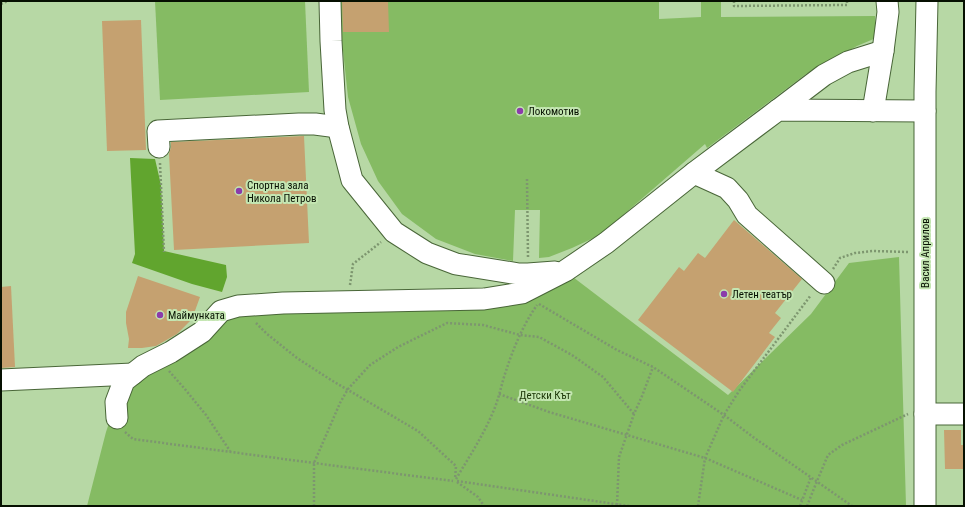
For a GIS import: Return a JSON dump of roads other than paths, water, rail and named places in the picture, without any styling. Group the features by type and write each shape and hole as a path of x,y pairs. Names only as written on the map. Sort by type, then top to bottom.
{"street":[{"path":"330,1 335,110 352,180 394,232 427,253 456,264 519,274 530,290"},
{"path":"873,111 888,12 887,1"},
{"name":"Васил Априлов","path":"926,506 924,252 927,1"},
{"path":"117,418 116,402 124,381 143,366 171,352 202,332 221,311 238,306 283,303 484,299 530,290 565,271 606,243 694,173 824,75 848,62 883,51"},
{"path":"778,110 925,111"},
{"path":"159,147 158,131 298,124 338,127"},
{"path":"694,173 727,188 738,200 747,215 824,283"},
{"path":"1,380 133,374"},
{"path":"925,410 964,414"}],"place":[{"name":"Локомотив","path":"520,111"},
{"name":"Спортна зала Никола Петров","path":"239,191"},
{"name":"Летен театър","path":"724,294"},
{"name":"Маймунката","path":"160,315"}],"park label":[{"name":"Детски Кът","path":"545,395"}]}
